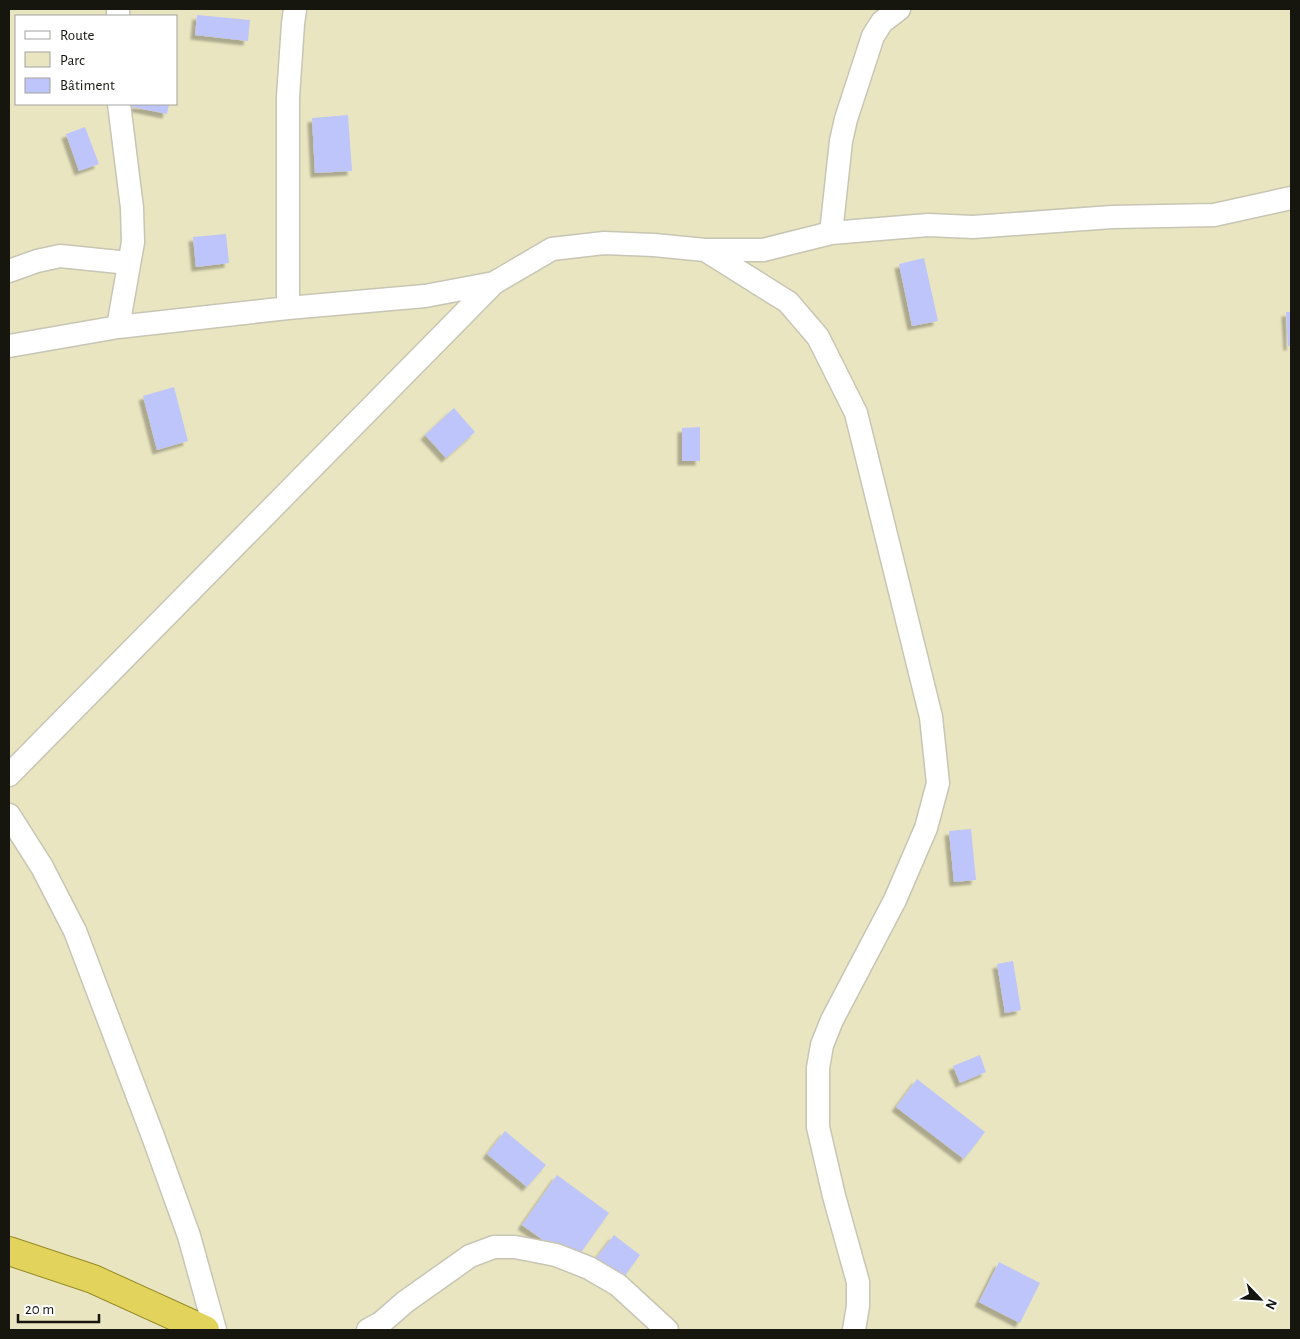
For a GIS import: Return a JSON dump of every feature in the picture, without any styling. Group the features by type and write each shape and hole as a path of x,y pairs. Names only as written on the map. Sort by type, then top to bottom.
{"highway":[{"path":"9,1250 93,1279 205,1330"}],"street":[{"path":"288,308 288,97 292,24 295,9"},
{"path":"831,233 846,119 873,36 882,22 899,9"},
{"path":"118,105 132,208 133,242 118,327"},
{"path":"9,775 494,283 552,249 604,243 705,250 763,250 831,233 928,225 973,227 1112,217 1214,215 1291,198"},
{"path":"705,250 788,302 818,337 856,413 931,717 938,783 926,828 895,900 832,1020 822,1045 818,1068 818,1127 834,1196 858,1282 858,1306 854,1330"},
{"path":"9,271 36,260 60,256 129,263"},
{"path":"9,346 118,327 288,308 425,296 494,283"},
{"path":"9,816 42,867 74,931 189,1236 215,1330"},
{"path":"368,1330 381,1323 405,1302 470,1256 494,1247 515,1247 556,1254 589,1268 618,1285 667,1330"}],"green space":[{"path":"9,9 1291,9 1291,1330 9,1330"}],"building":[{"path":"197,15 250,20 248,41 195,35"},
{"path":"128,105 169,105 167,114"},
{"path":"348,115 352,171 315,173 312,118"},
{"path":"85,127 99,164 79,171 66,134"},
{"path":"226,234 229,263 196,267 193,237"},
{"path":"924,258 938,321 912,326 899,264"},
{"path":"1286,312 1291,312 1291,346 1288,346"},
{"path":"174,387 188,441 157,450 143,396"},
{"path":"454,408 475,432 446,458 425,435"},
{"path":"700,427 700,461 682,461 682,428"},
{"path":"971,829 976,880 954,882 949,831"},
{"path":"1013,961 1021,1010 1005,1013 997,964"},
{"path":"980,1055 986,1072 960,1083 953,1066"},
{"path":"917,1079 985,1132 964,1159 896,1107"},
{"path":"505,1131 546,1165 527,1187 487,1154"},
{"path":"557,1175 609,1213 574,1262 522,1225"},
{"path":"614,1235 640,1255 618,1285 591,1265"},
{"path":"999,1262 1040,1283 1020,1323 979,1302"}]}
